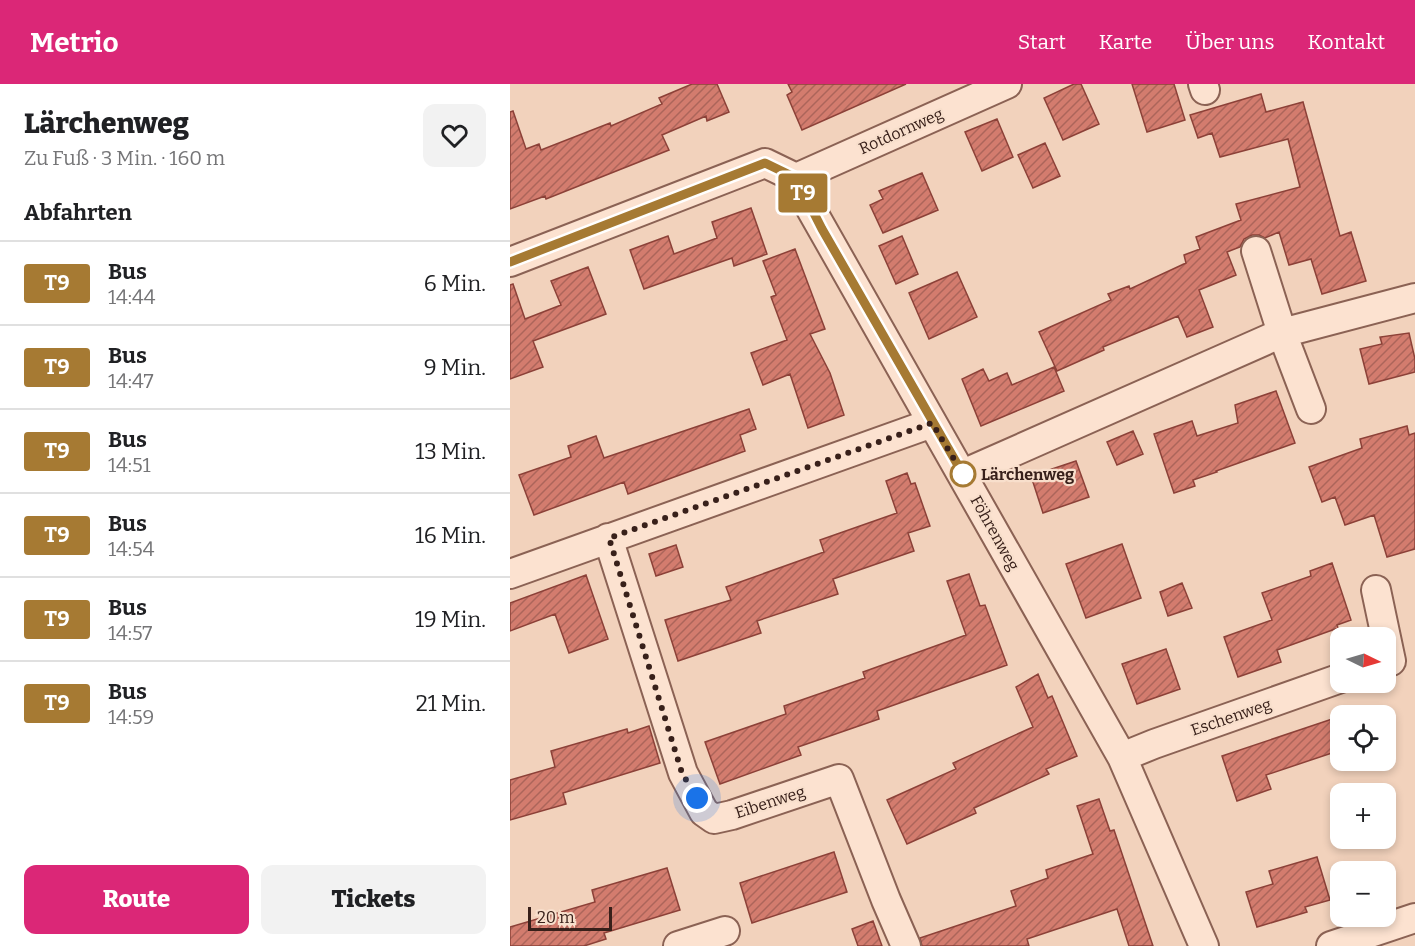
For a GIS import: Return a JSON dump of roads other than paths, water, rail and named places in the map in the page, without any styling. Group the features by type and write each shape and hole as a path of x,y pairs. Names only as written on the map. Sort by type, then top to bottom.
{"street":[{"name":"Rotdornweg","path":"796,178 1007,84"},
{"path":"510,261 765,163 796,178"},
{"name":"Föhrenweg","path":"796,178 811,209 1122,757 1204,946"},
{"path":"1257,251 1282,333 1311,409"},
{"path":"963,474 1282,333 1415,298"},
{"path":"510,574 932,423"},
{"name":"Eibenweg","path":"609,538 682,773 704,812 714,819 732,815 839,779 906,946"},
{"path":"1376,590 1384,627"},
{"name":"Eschenweg","path":"1122,757 1330,682"},
{"path":"1331,946 1415,918"},
{"path":"678,946 725,931"}],"place":[{"name":"Lärchenweg","path":"963,474"}]}
